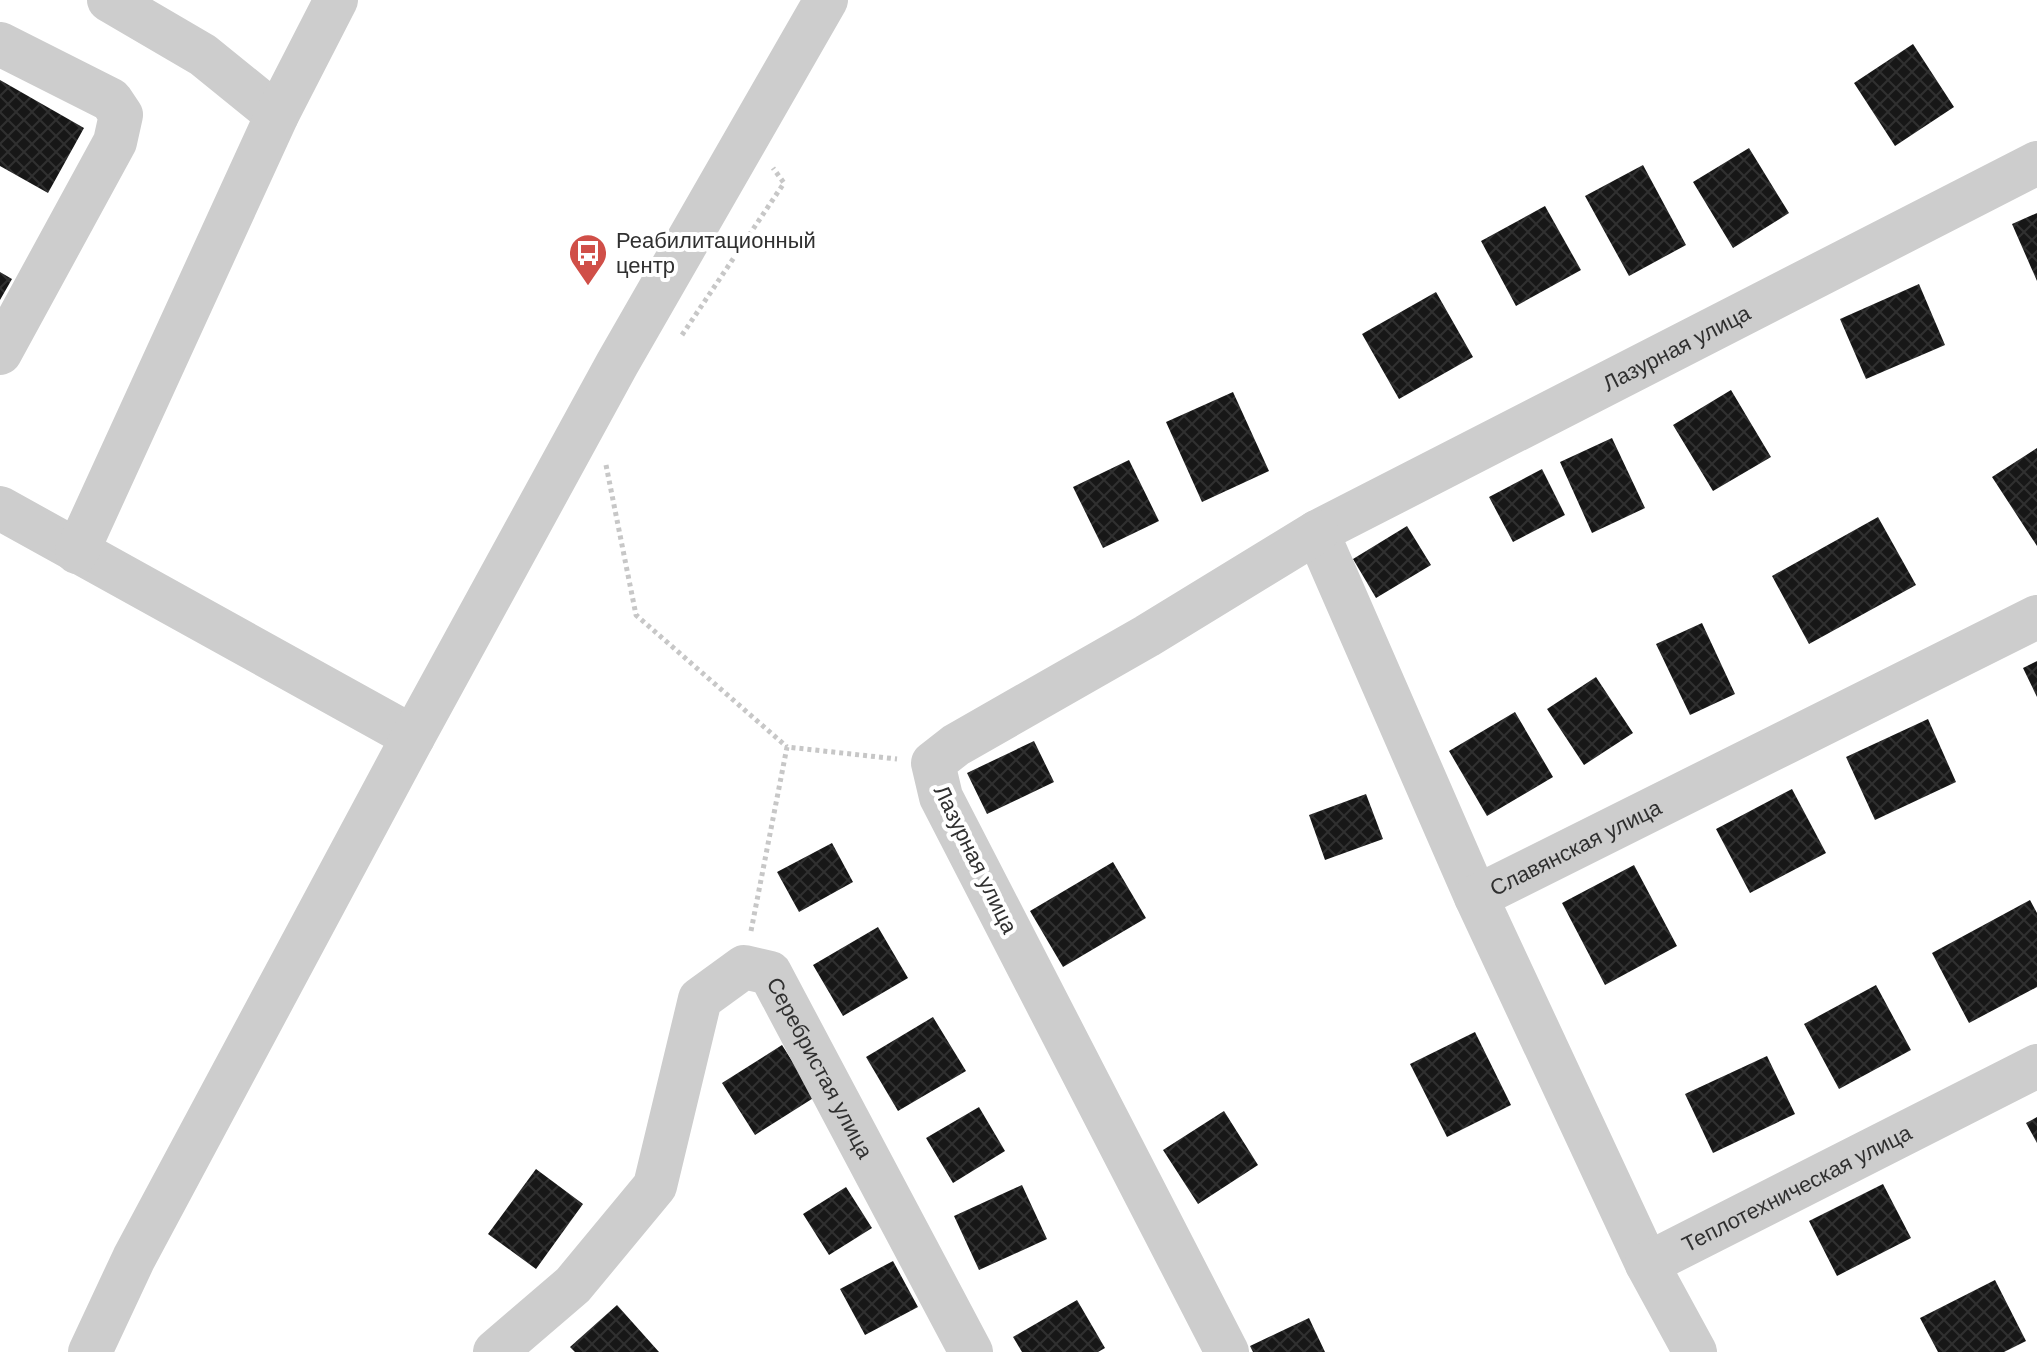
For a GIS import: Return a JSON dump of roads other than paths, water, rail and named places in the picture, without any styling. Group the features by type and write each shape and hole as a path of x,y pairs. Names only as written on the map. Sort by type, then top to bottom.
{"street":[{"path":"109,0 203,55 277,115"},
{"path":"77,552 277,115 336,0"},
{"path":"90,1352 134,1258 413,737 617,364 826,0"},
{"path":"0,44 111,100 121,115 115,142 0,353"},
{"name":"Лазурная улица","path":"1227,1352 941,797 933,763 956,745 1147,636 1317,532 2037,163"},
{"path":"0,508 413,737"},
{"path":"1317,532 1476,897"},
{"name":"Славянская улица","path":"1647,1264 1476,897 2037,617"},
{"name":"Серебристая улица","path":"495,1352 573,1285 655,1186 700,999 744,967 770,973 971,1352"},
{"name":"Теплотехническая улица","path":"1647,1264 2037,1066"},
{"path":"1647,1264 1695,1352"}],"place":[{"name":"Реабилитационный центр","path":"588,287"}]}
